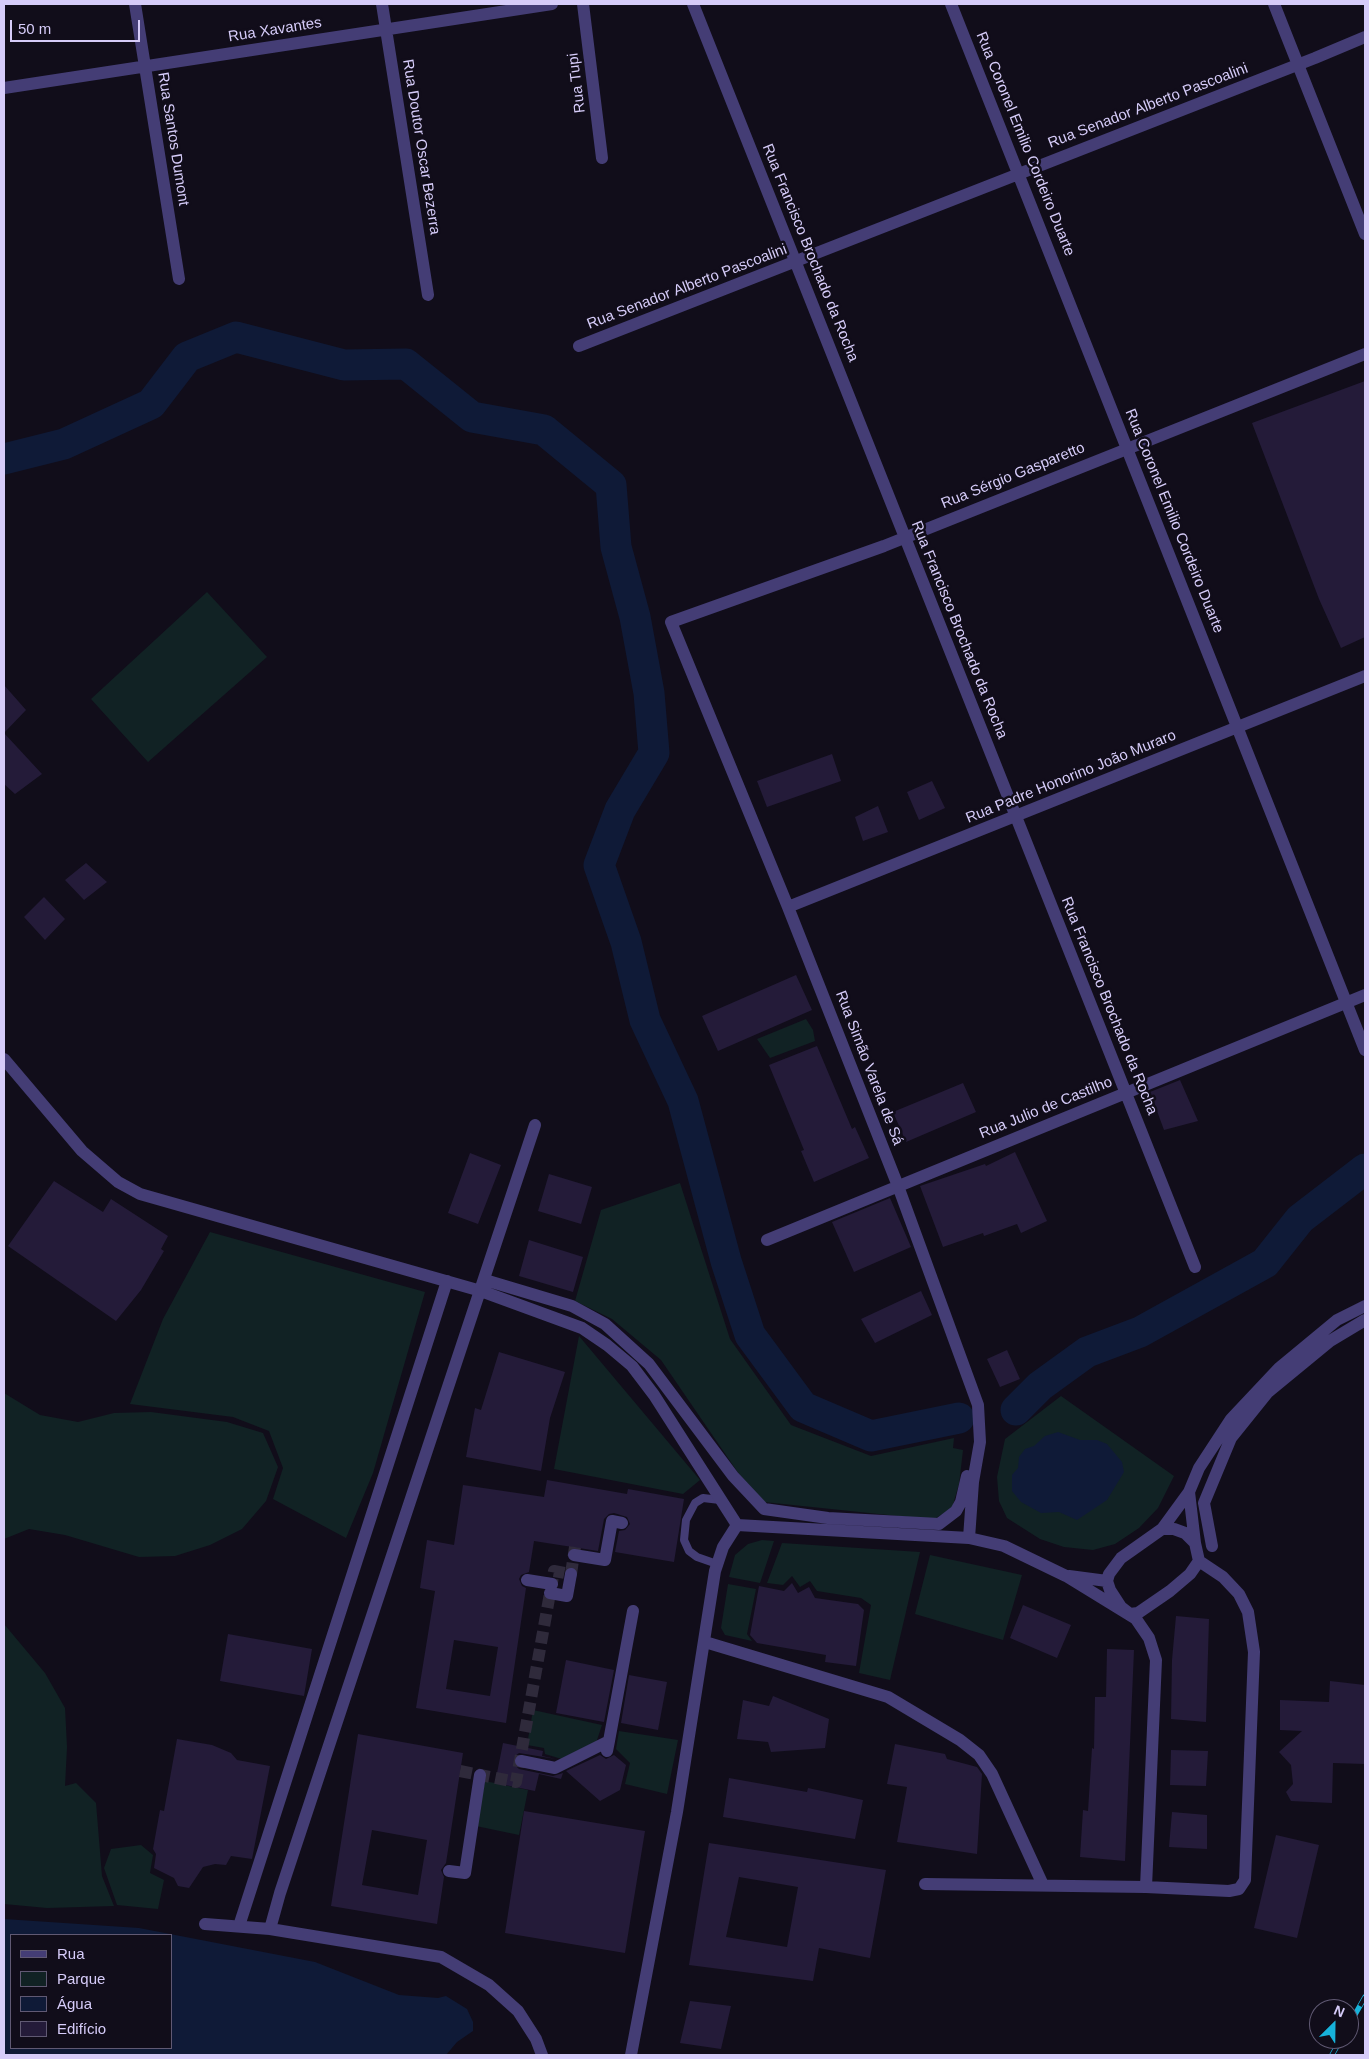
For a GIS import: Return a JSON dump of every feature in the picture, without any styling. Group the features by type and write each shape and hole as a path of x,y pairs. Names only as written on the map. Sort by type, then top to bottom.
{"street":[{"name":"Rua Santos Dumont","path":"135,4 179,279"},
{"name":"Rua Doutor Oscar Bezerra","path":"382,4 428,295"},
{"name":"Rua Xavantes","path":"4,88 552,4"},
{"name":"Rua Tupi","path":"583,4 602,158"},
{"name":"Rua Francisco Brochado da Rocha","path":"693,4 1195,1267"},
{"name":"Rua Coronel Emilio Cordeiro Duarte","path":"952,4 1365,1050"},
{"path":"1274,4 1365,234"},
{"name":"Rua Senador Alberto Pascoalini","path":"579,346 1298,65 1365,36"},
{"name":"Rua Sérgio Gasparetto","path":"671,622 905,537 1365,354"},
{"name":"Rua Simão Varela de Sá","path":"671,622 788,907 898,1186 978,1405 980,1442 973,1482 969,1538"},
{"name":"Rua Padre Honorino João Muraro","path":"788,907 1365,676"},
{"name":"Rua Julio de Castilho","path":"767,1240 1365,995"},
{"path":"4,1059 82,1150 118,1182 140,1194 447,1281 483,1285 572,1306 604,1324 649,1364 733,1476 764,1509 828,1518 939,1524 956,1511 961,1502 972,1448 972,1429"},
{"path":"270,1929 286,1874 535,1125"},
{"path":"239,1926 447,1281"},
{"path":"483,1285 582,1328 607,1344 632,1366 654,1394 737,1525"},
{"path":"1146,1887 1156,1660 1144,1629 1116,1600 1107,1581 1112,1569 1121,1558 1162,1529 1189,1492 1199,1468 1230,1419 1279,1368 1337,1320 1365,1306"},
{"path":"1212,1546 1204,1503 1231,1438 1268,1392 1330,1341 1365,1320"},
{"path":"925,1884 1146,1887 1229,1891 1239,1889 1244,1880 1254,1652 1248,1612 1239,1594 1223,1577 1199,1561 1189,1492"},
{"path":"574,1554 605,1560 612,1521 622,1523"},
{"path":"737,1525 969,1538 1004,1546 1066,1576 1118,1609 1130,1614 1138,1612 1170,1591 1190,1574 1199,1561"},
{"path":"631,2055 676,1822 717,1564 723,1547 737,1525"},
{"path":"1162,1529 1174,1529 1185,1533 1195,1543"},
{"path":"527,1580 567,1596 570,1574"},
{"path":"1066,1576 1107,1581"},
{"path":"522,1761 556,1768 608,1746 633,1611"},
{"path":"705,1642 888,1697 960,1740 979,1755 992,1774 1043,1886"},
{"path":"449,1870 464,1873 480,1775"},
{"path":"205,1924 270,1929 442,1957 489,1985 518,2012 536,2039 542,2055"}],"lane":[{"path":"717,1564 697,1557 689,1551 684,1540 686,1520 695,1503 703,1498 720,1500"}],"green space":[{"path":"207,592 267,657 148,762 91,699"},
{"path":"806,1019 813,1030 815,1041 770,1058 757,1039"},
{"path":"680,1183 730,1339 791,1425 871,1456 954,1438 953,1448 963,1450 959,1484 952,1508 936,1518 917,1518 764,1502 739,1474 661,1360 612,1319 575,1301 601,1210"},
{"path":"210,1232 425,1292 373,1473 346,1538 273,1499 283,1468 269,1431 233,1417 130,1404 163,1319"},
{"path":"579,1336 700,1480 683,1494 554,1469"},
{"path":"4,1393 40,1415 78,1422 114,1413 151,1412 227,1422 263,1433 278,1467 266,1501 242,1529 210,1545 175,1556 139,1557 65,1535 29,1529 4,1539"},
{"path":"1061,1396 1174,1476 1158,1508 1139,1528 1115,1544 1093,1550 1064,1547 1040,1539 1007,1518 999,1501 997,1477 1005,1439"},
{"path":"762,1540 774,1541 760,1583 729,1577 735,1555 748,1544"},
{"path":"782,1543 920,1552 890,1680 859,1673 871,1605 861,1598 817,1591 810,1581 800,1587 792,1576 783,1585 767,1583"},
{"path":"930,1555 1022,1575 1003,1640 915,1614"},
{"path":"728,1584 756,1589 747,1634 752,1641 725,1635 721,1628"},
{"path":"4,1624 45,1673 65,1708 67,1747 65,1786 76,1783 96,1803 102,1876 114,1906 47,1908 4,1904"},
{"path":"533,1710 602,1725 596,1743 565,1760 545,1754 544,1748 527,1745"},
{"path":"619,1731 678,1740 667,1794 625,1784 630,1763 616,1749"},
{"path":"485,1781 528,1790 519,1835 476,1826"},
{"path":"141,1845 153,1855 150,1873 164,1880 158,1909 117,1905 104,1868 111,1849"}],"water":[{"path":"1058,1432 1080,1440 1097,1440 1107,1444 1122,1462 1124,1472 1107,1500 1077,1520 1059,1512 1041,1513 1021,1502 1012,1491 1012,1475 1018,1468 1019,1457 1025,1449 1034,1446 1045,1436"},
{"path":"4,1919 139,1928 170,1934 10,1934 10,2049 172,2049 172,1934 315,1962 399,1995 438,1998 446,1996 467,2009 473,2022 473,2031 457,2042 446,2055 4,2055"}],"building":[{"path":"1365,381 1365,637 1341,648 1319,599 1252,423"},
{"path":"4,685 26,710 4,733"},
{"path":"4,733 42,774 15,794 4,784"},
{"path":"832,754 841,781 767,807 757,781"},
{"path":"932,781 945,808 919,820 907,792"},
{"path":"878,806 888,832 863,841 855,817"},
{"path":"86,863 107,882 84,900 65,880"},
{"path":"44,897 65,919 45,940 24,917"},
{"path":"796,975 812,1010 718,1051 702,1016"},
{"path":"817,1046 852,1129 855,1127 869,1158 814,1182 801,1151 804,1150 769,1065"},
{"path":"1180,1080 1198,1121 1164,1130 1150,1092"},
{"path":"963,1083 976,1112 906,1142 893,1112"},
{"path":"1015,1152 1047,1221 1021,1233 1017,1224 984,1236 983,1233 943,1247 920,1186 985,1164 986,1166"},
{"path":"470,1153 501,1165 478,1224 448,1213"},
{"path":"549,1174 592,1187 581,1224 538,1211"},
{"path":"54,1181 103,1212 111,1199 168,1236 161,1249 164,1251 141,1290 116,1321 8,1246"},
{"path":"890,1198 911,1247 854,1272 832,1222"},
{"path":"529,1240 583,1257 573,1292 519,1276"},
{"path":"921,1291 932,1315 875,1343 861,1319"},
{"path":"1007,1350 1020,1379 1000,1387 987,1359"},
{"path":"499,1352 565,1372 550,1418 541,1471 466,1457 475,1408 481,1410"},
{"path":"547,1480 627,1494 628,1489 684,1499 674,1562 615,1552 619,1531 625,1530 630,1524 627,1517 614,1513 609,1514 604,1519 598,1551 534,1541 529,1572 521,1575 519,1579 522,1586 526,1588 506,1723 416,1708 435,1591 420,1588 427,1540 454,1545 463,1485 544,1497","holes":["454,1640 498,1647 490,1696 446,1689"]},
{"path":"792,1583 798,1593 809,1587 815,1598 858,1604 864,1610 856,1666 825,1662 826,1655 757,1643 750,1635 759,1586 784,1591"},
{"path":"1023,1605 1071,1625 1057,1658 1010,1638"},
{"path":"1176,1616 1209,1619 1206,1722 1171,1719 1172,1660"},
{"path":"228,1634 312,1649 304,1696 220,1681"},
{"path":"1107,1649 1134,1650 1125,1861 1080,1857 1083,1810 1088,1811 1092,1748 1094,1749 1095,1697 1106,1697"},
{"path":"566,1660 614,1670 604,1722 556,1713"},
{"path":"629,1675 667,1682 658,1730 621,1723"},
{"path":"1330,1681 1365,1685 1365,1764 1333,1763 1332,1803 1291,1801 1286,1792 1293,1784 1291,1765 1279,1752 1302,1731 1280,1730 1280,1700 1329,1702"},
{"path":"773,1696 829,1719 825,1748 771,1752 768,1742 737,1739 743,1700 769,1706"},
{"path":"358,1734 463,1753 446,1863 441,1870 444,1877 437,1924 331,1906","holes":["372,1830 427,1840 418,1895 362,1885"]},
{"path":"177,1739 212,1745 231,1753 237,1760 270,1766 252,1859 231,1856 226,1865 215,1864 203,1867 189,1888 178,1886 174,1878 154,1868 156,1854 153,1849 160,1810 164,1811"},
{"path":"503,1743 543,1751 542,1756 556,1759 519,1753 515,1756 514,1764 519,1769 553,1776 563,1773 561,1779 539,1774 535,1791 495,1783"},
{"path":"895,1744 945,1754 947,1759 977,1767 982,1774 977,1854 897,1842 907,1787 887,1784"},
{"path":"1171,1750 1208,1751 1206,1786 1170,1785"},
{"path":"600,1755 606,1759 614,1755 626,1765 620,1790 600,1801 566,1771"},
{"path":"729,1778 807,1792 808,1788 863,1800 855,1839 723,1817"},
{"path":"524,1811 645,1831 625,1953 505,1933"},
{"path":"1172,1812 1207,1815 1207,1849 1169,1847"},
{"path":"1276,1835 1319,1845 1297,1938 1254,1928"},
{"path":"709,1843 886,1870 870,1958 819,1948 813,1981 689,1965","holes":["739,1877 798,1887 787,1947 726,1937"]},
{"path":"690,2001 731,2006 721,2049 680,2043"}],"waterway":[{"path":"4,459 64,444 151,404 187,357 236,337 344,365 406,364 472,417 544,430 611,485 616,547 635,617 649,693 654,753 620,810 599,865 626,942 645,1020 683,1101 726,1261 750,1335 803,1407 871,1436 959,1418"},
{"path":"1016,1410 1040,1386 1087,1352 1140,1332 1265,1263 1300,1219 1365,1169"}],"tunnel":[{"path":"460,1771 516,1782 554,1571 571,1574 575,1547"}],"railway":[{"path":"1359,2008 1365,1997"},
{"path":"1332,2055 1335,2049"}]}
